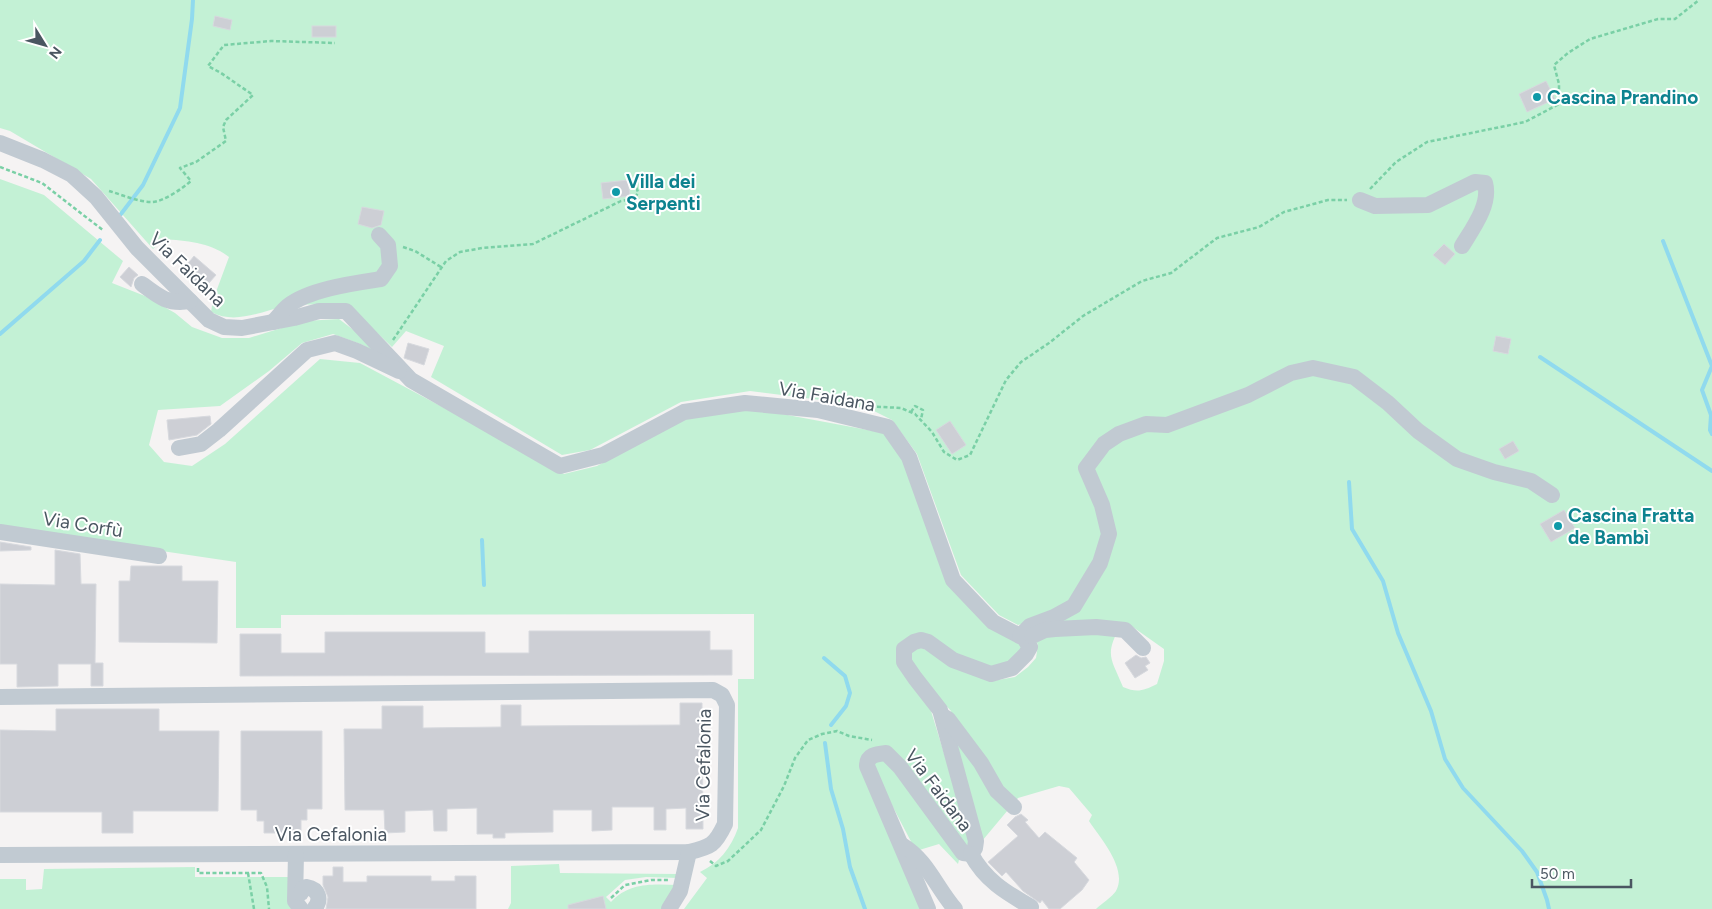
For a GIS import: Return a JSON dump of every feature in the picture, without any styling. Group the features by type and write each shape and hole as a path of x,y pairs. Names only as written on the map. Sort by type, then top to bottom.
{"street":[{"name":"Via Faidana","path":"0,143 44,160 72,175 96,197 137,248 198,300 206,316 224,327 242,328 319,311 346,311 411,380 560,466 603,455 684,412 745,403 818,410 888,427 910,457 953,580 993,622 1023,639 1030,647 1026,654 1012,668 991,674 953,660 928,642 921,640 914,642 904,649 904,662 914,678 940,710 976,841 975,848 967,854 900,767 886,753 872,755 867,766 928,909"},
{"path":"1360,200 1375,206 1428,205 1475,182 1485,182 1487,191 1480,218 1462,246"},
{"path":"272,322 290,304 314,293 344,285 381,279 390,266 388,245 382,239"},
{"path":"142,284 160,298 179,303 198,300"},
{"path":"179,448 201,444 307,350 335,343 406,374"},
{"path":"1023,639 1030,626 1054,617 1074,606 1100,563 1109,534 1102,505 1086,468 1104,444 1119,434 1146,424 1167,425 1200,414 1248,395 1291,373 1313,368 1354,377 1418,431 1457,459 1531,482 1552,495"},
{"name":"Via Corfù","path":"0,532 159,556"},
{"path":"1023,639 1045,630 1096,627 1124,630 1143,648"},
{"name":"Via Cefalonia","path":"0,697 713,690 722,695 727,704 725,824 718,839 705,848 689,852 0,855"},
{"path":"941,715 948,719 981,763 996,791 1014,808"},
{"path":"900,844 913,852 931,873 955,909"},
{"path":"669,909 680,891 689,852"},
{"path":"296,854 295,901 301,901 303,888 315,890 318,893 319,899 314,909"},
{"path":"967,854 974,877 985,891"},
{"path":"967,854 988,879 1031,907"},
{"path":"907,862 920,873 942,909"}],"path":[{"path":"846,417 866,405 901,408 911,412 920,419 932,432 944,452 957,460 970,455 1006,380 1021,362 1083,316 1142,281 1171,272 1217,238 1260,227 1284,212 1328,200 1360,200 1396,162 1427,142 1525,122 1559,104 1559,84 1554,65 1568,53 1590,39 1617,30 1658,19 1675,19 1699,0"},
{"path":"86,187 106,190 133,199 154,202 183,188 191,181 180,168 196,162 226,141 222,127 226,120 253,95 208,66 224,45 271,41 334,43"},
{"path":"0,167 42,183 106,233"},
{"path":"384,350 391,343 446,261 460,252 482,248 533,244 621,201 635,199 638,192 636,187 629,188"},
{"path":"382,239 415,251 441,267"},
{"path":"911,412 915,406 923,410 920,419"},
{"path":"711,863 716,866 728,861 761,830 784,786 795,758 808,740 836,731 848,736 873,741 882,747 886,753"},
{"path":"205,873 261,873 267,887 269,909"},
{"path":"248,873 254,909"},
{"path":"611,898 625,885 651,880 682,882"}],"green space":[{"path":"0,0 1712,0 1712,909 1096,909 1116,891 1119,873 1112,855 1089,821 1092,815 1069,788 1059,786 1018,798 982,841 952,724 951,711 916,673 907,656 918,646 992,681 1015,677 1036,658 1038,645 1035,638 1043,618 1018,625 999,615 961,575 917,454 892,420 872,410 837,402 750,391 681,402 590,450 562,455 431,377 444,346 406,331 392,347 350,307 294,305 239,317 220,316 211,312 213,300 229,257 206,245 163,239 153,249 91,179 10,131 0,128","holes":["1121,625 1130,625 1164,649 1164,661 1157,684 1140,690 1123,687 1111,656 1112,643"]},
{"path":"0,179 44,195 123,261 112,283 145,296 175,313 192,327 222,338 249,338 304,321 339,319 360,335 382,356 363,345 333,334 302,343 269,371 220,406 158,410 149,445 164,462 192,466 225,444 320,359 360,363 564,474 597,466 682,419 745,407 884,433 905,458 949,583 1024,646 1009,665 992,669 903,642 931,711 971,841 967,848 904,762 870,750 920,909 684,909 707,878 700,872 724,854 738,828 738,679 754,679 754,614 281,615 281,628 236,628 236,562 0,527"},
{"path":"885,760 960,856 958,864 939,844 916,851 873,769 875,762"},
{"path":"559,864 560,873 679,874 679,878 646,877 625,880 606,897 611,902 618,895 634,888 651,885 678,885 664,909 508,909 511,903 511,866"},
{"path":"195,867 195,877 289,877 292,909 0,909 0,879 26,879 26,890 42,889 44,869"}],"building":[{"path":"215,16 232,20 230,30 213,26"},
{"path":"312,26 336,26 336,37 312,37"},
{"name":"Cascina Prandino","path":"1546,81 1555,99 1527,112 1519,94"},
{"name":"Villa dei Serpenti","path":"628,180 630,196 603,199 601,183"},
{"path":"362,207 384,211 381,225 372,228 358,224"},
{"path":"1444,244 1455,254 1445,265 1433,255"},
{"path":"194,256 216,275 208,284 201,279 196,284 187,276 191,271 186,266"},
{"path":"129,267 138,275 134,278 131,287 120,277"},
{"path":"1496,336 1511,339 1508,354 1493,351"},
{"path":"408,343 429,349 424,365 404,358"},
{"path":"210,416 211,424 197,435 169,440 167,420"},
{"path":"950,421 966,445 952,454 936,430"},
{"path":"1513,441 1519,451 1505,459 1499,449"},
{"name":"Cascina Fratta de Bambì","path":"1564,510 1575,528 1551,542 1540,524"},
{"path":"0,542 31,547 31,550 0,551"},
{"path":"55,550 80,554 81,584 96,584 95,663 103,663 103,686 91,686 91,664 58,664 58,686 17,687 17,664 0,664 0,584 55,585"},
{"path":"131,566 182,566 182,581 218,581 217,643 119,642 119,581 130,581"},
{"path":"529,631 710,631 710,650 732,650 732,675 240,676 240,634 281,634 281,653 325,653 325,632 485,632 485,653 529,653"},
{"path":"1136,655 1141,658 1146,657 1150,663 1145,666 1148,670 1135,678 1125,663"},
{"path":"680,703 702,703 703,829 686,829 686,808 666,809 666,830 654,830 654,807 612,807 612,830 592,831 592,810 553,810 553,832 505,833 505,838 493,838 493,834 477,834 477,808 447,809 447,831 434,831 433,810 405,811 405,832 385,833 384,810 345,810 344,729 382,729 382,706 423,706 423,728 501,727 501,705 521,705 521,726 680,725"},
{"path":"56,709 159,709 159,731 219,731 218,811 133,811 133,833 102,833 102,812 0,812 0,730 56,731"},
{"path":"241,731 322,731 322,809 307,809 307,820 301,820 301,833 264,833 264,821 257,821 257,810 241,810"},
{"path":"1021,814 1028,820 1025,822 1039,838 1045,832 1077,858 1074,862 1089,880 1082,890 1060,909 1049,909 1042,900 1040,903 1023,891 1006,872 1002,876 988,862 1018,836 1007,825"},
{"path":"333,867 343,867 343,882 367,882 367,876 431,876 431,881 455,881 455,876 476,876 476,909 326,909 328,897 323,885 323,876 333,876"},
{"path":"603,896 606,909 568,909 568,905"}],"waterway":[{"path":"121,214 143,185 180,108 193,0"},
{"path":"0,334 84,261 100,240"},
{"path":"1663,241 1712,366 1702,390 1711,415 1710,430 1712,434"},
{"path":"1540,357 1712,471"},
{"path":"1349,482 1352,529 1383,581 1398,633 1431,711 1445,759 1463,788 1522,851 1537,872 1549,909"},
{"path":"482,540 484,585"},
{"path":"824,658 845,676 850,693 846,706 831,725"},
{"path":"825,743 831,789 843,829 850,867 865,909"}],"place":[{"name":"Cascina Prandino","path":"1537,97"},
{"name":"Villa dei Serpenti","path":"616,192"},
{"name":"Cascina Fratta de Bambì","path":"1558,526"}]}
